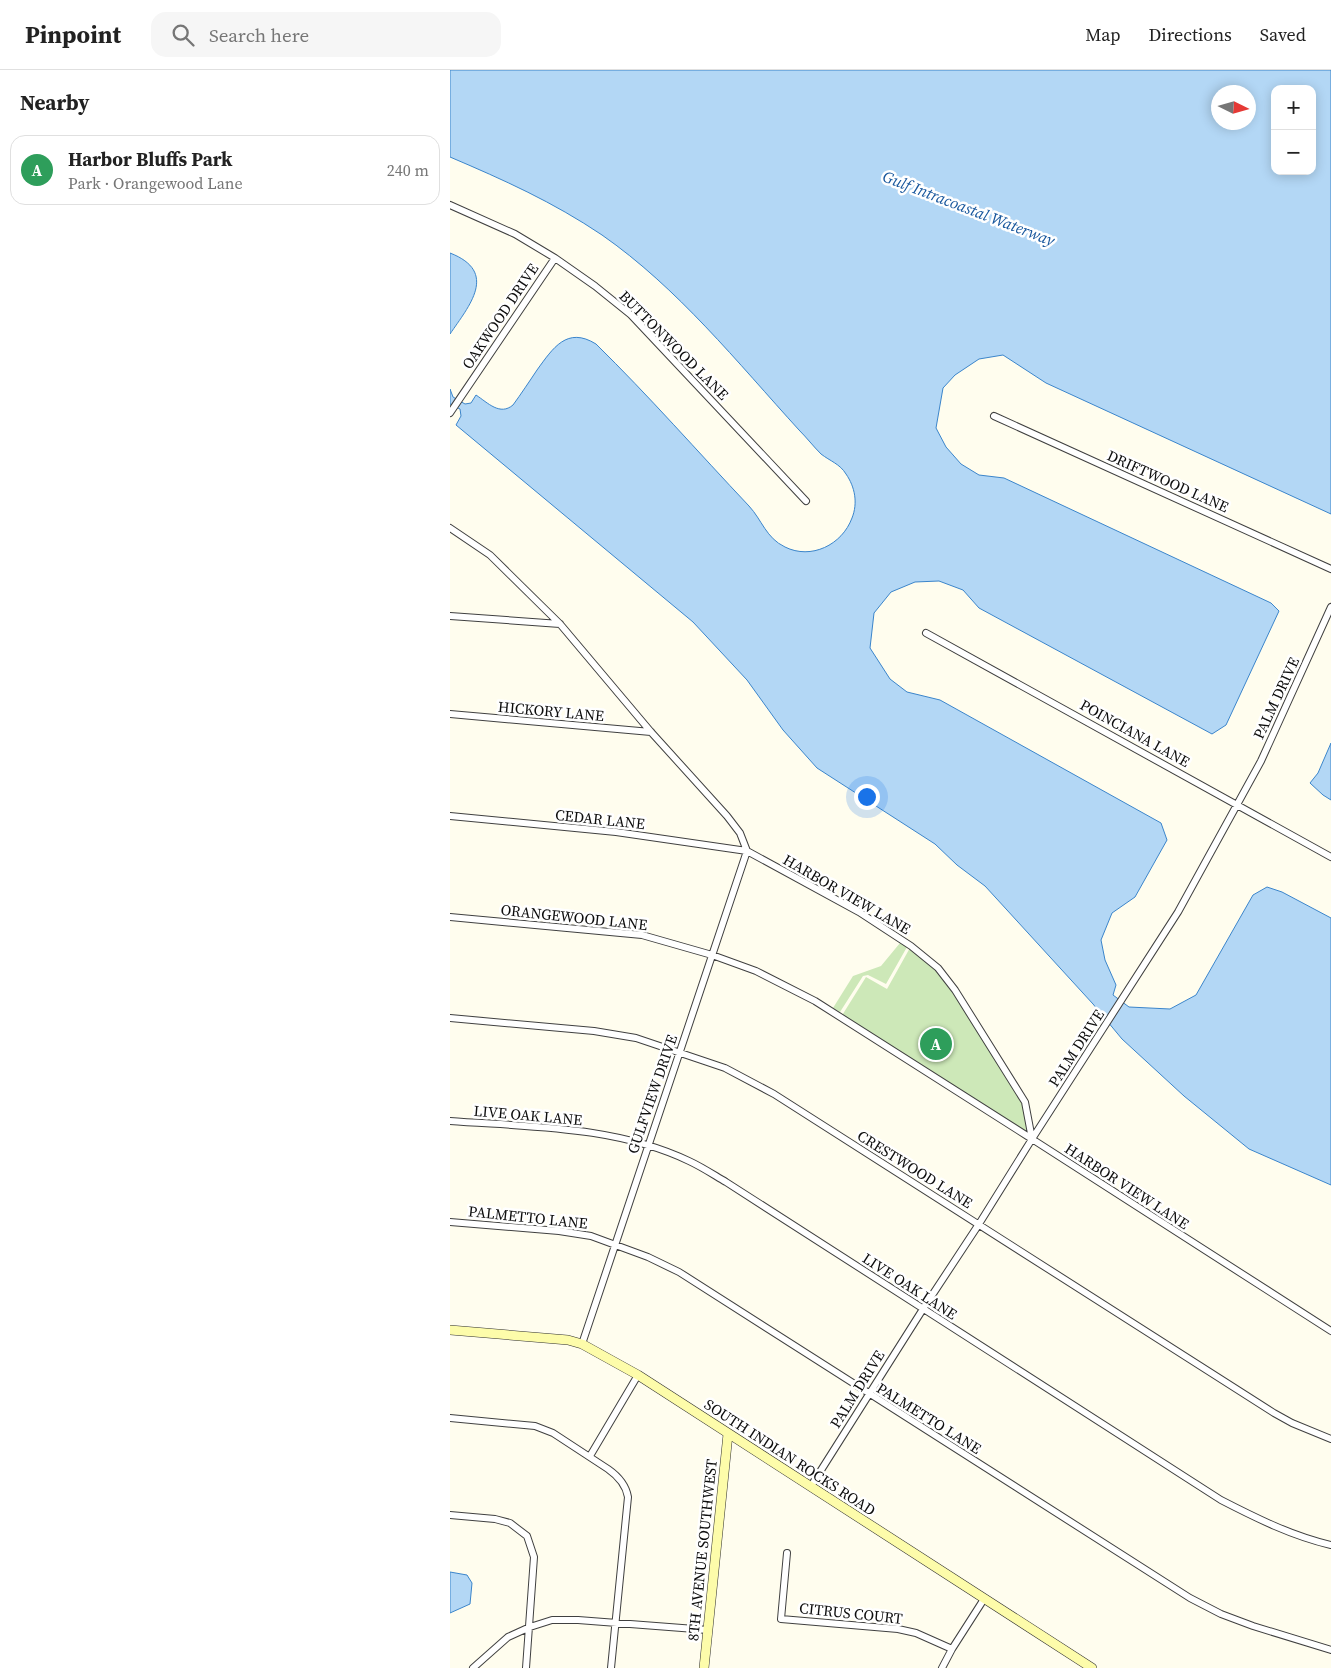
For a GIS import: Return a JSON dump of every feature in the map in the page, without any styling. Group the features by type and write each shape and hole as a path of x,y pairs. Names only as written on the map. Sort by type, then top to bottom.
{"street":[{"name":"BUTTONWOOD LANE","path":"450,204 515,234 555,258 632,315 806,501"},
{"name":"OAKWOOD DRIVE","path":"450,413 555,258"},
{"name":"DRIFTWOOD LANE","path":"994,416 1331,570"},
{"path":"450,528 490,555 560,624 651,732 727,816 740,833 747,851"},
{"name":"PALM DRIVE","path":"811,1486 868,1394 980,1224 1032,1139 1178,912 1237,804 1288,702 1331,607"},
{"path":"450,616 560,624"},
{"name":"POINCIANA LANE","path":"926,633 1331,857"},
{"name":"HICKORY LANE","path":"450,714 651,732"},
{"name":"CEDAR LANE","path":"450,816 616,832 747,851"},
{"name":"GULFVIEW DRIVE","path":"582,1344 747,851"},
{"name":"HARBOR VIEW LANE","path":"747,851 859,912 912,946 938,968 955,990 1025,1102 1032,1139 1331,1331"},
{"name":"ORANGEWOOD LANE","path":"450,917 642,935 712,955 756,971 815,1001 1032,1139"},
{"name":"CRESTWOOD LANE","path":"450,1018 594,1031 636,1038 725,1068 774,1094 1274,1413 1292,1423 1331,1438"},
{"name":"LIVE OAK LANE","path":"450,1121 583,1131 648,1146 689,1161 726,1182 1221,1500 1272,1525 1331,1545"},
{"name":"PALMETTO LANE","path":"450,1222 560,1231 591,1236 648,1257 679,1272 1190,1598 1221,1614 1253,1626 1331,1650"},
{"name":"SOUTH INDIAN ROCKS ROAD","path":"450,1330 568,1340 582,1344 638,1375 1092,1668"},
{"path":"590,1456 638,1375"},
{"path":"450,1418 535,1426 553,1433 616,1475 626,1489 628,1497 612,1668"},
{"name":"8TH AVENUE SOUTHWEST","path":"704,1668 728,1434"},
{"path":"450,1515 495,1519 510,1523 527,1536 534,1557 526,1668"},
{"name":"CITRUS COURT","path":"787,1552 782,1619 898,1629 916,1633 952,1649"},
{"path":"942,1668 984,1599"},
{"path":"473,1668 508,1637 552,1620 578,1620 708,1630"}],"green space":[{"path":"900,943 907,947 886,984 868,975 863,976 840,1012 833,1008 853,976 881,966"},
{"path":"911,946 938,968 1025,1102 1032,1139 841,1017 866,977 887,989"}],"water":[{"name":"Gulf Intracoastal Waterway","path":"450,70 1331,70 1331,514 1046,383 1003,355 979,359 955,375 943,388 936,428 946,447 961,464 979,475 1004,478 1271,603 1279,611 1226,725 1212,734 979,608 963,590 939,581 915,582 891,592 874,613 870,648 890,679 907,692 940,700 1161,823 1167,840 1135,897 1112,913 1101,940 1105,960 1116,985 1113,995 1129,1007 1170,1009 1196,995 1253,895 1267,887 1282,892 1331,918 1331,1185 1249,1149 1184,1096 1122,1039 1093,1004 985,886 957,865 935,844 817,768 783,730 747,680 693,622 456,425 461,416 460,409 450,404 450,389 453,397 465,404 471,403 476,395 494,407 499,409 508,408 513,405 555,347 562,342 577,337 596,344 616,364 754,511 773,539 785,547 805,552 824,548 841,536 854,512 853,490 844,471 821,454 706,327 656,278 630,256 584,223 509,183 450,157"},
{"path":"450,253 465,261 473,270 477,280 476,290 471,301 450,334"},
{"path":"1331,743 1331,800 1310,783 1318,773"},
{"path":"450,1572 467,1575 472,1583 470,1604 450,1613"}],"place":[{"name":"Harbor Bluffs Park","path":"936,1044"}]}
